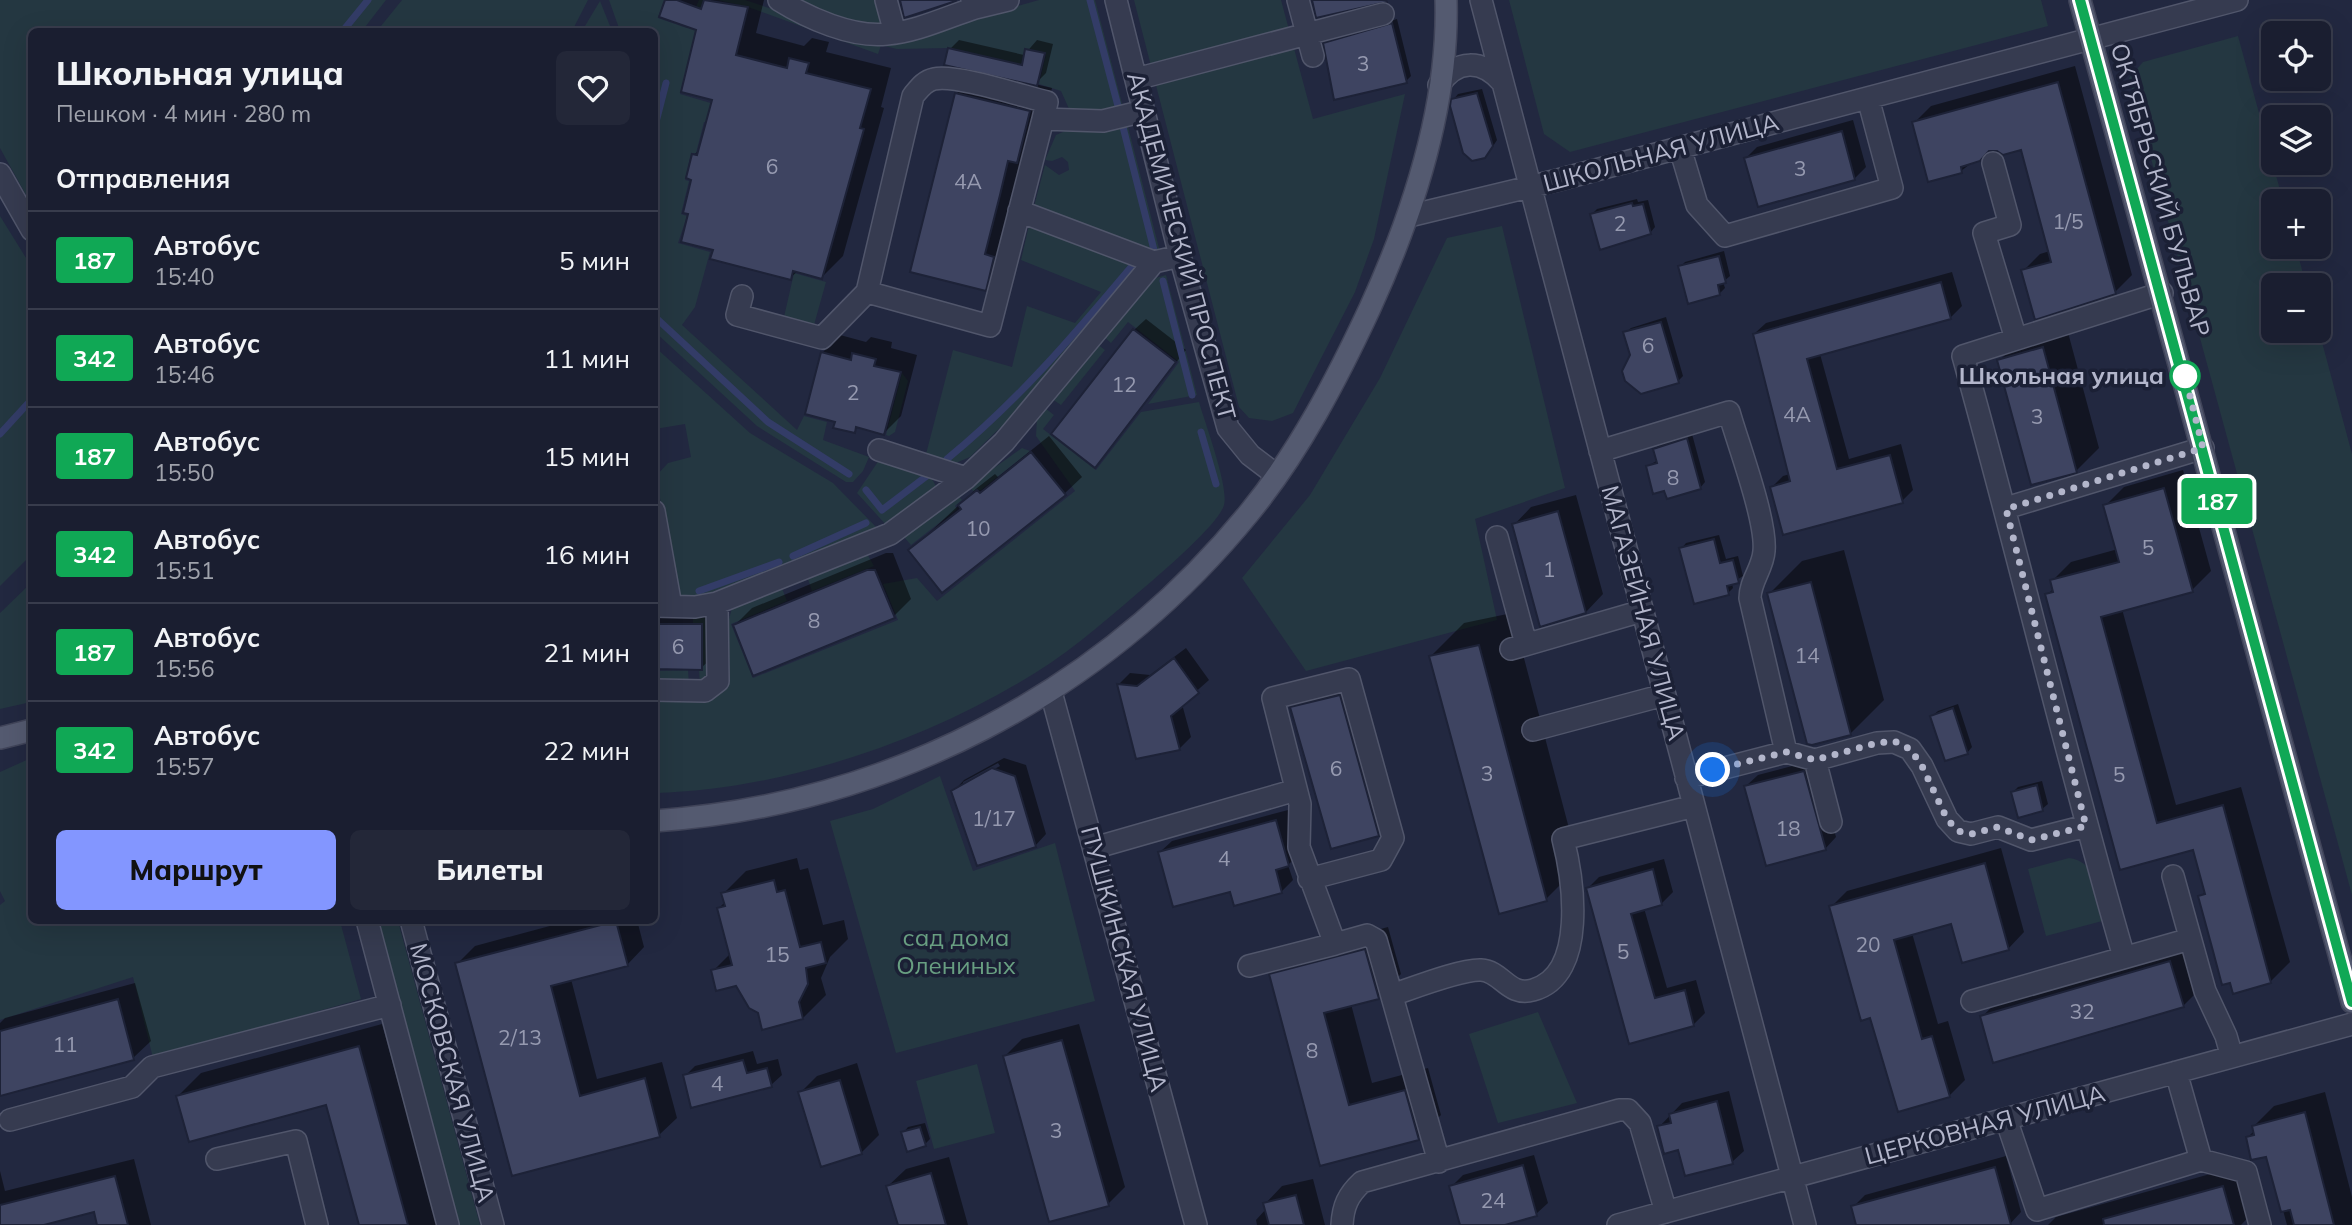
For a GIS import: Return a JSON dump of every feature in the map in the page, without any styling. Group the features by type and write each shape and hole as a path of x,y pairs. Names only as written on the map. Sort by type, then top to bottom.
{"main road":[{"path":"658,820 767,806 867,779 1000,723 1052,692 1156,610 1211,558 1252,510 1303,435 1345,361 1409,216 1439,85 1446,0"},
{"name":"ОКТЯБРЬСКИЙ БУЛЬВАР","path":"2081,0 2352,1002"},
{"path":"0,738 28,731"}],"street":[{"path":"779,0 804,13 857,32 895,33 974,4 1008,0"},
{"path":"886,0 895,33"},
{"name":"АКАДЕМИЧЕСКИЙ ПРОСПЕКТ","path":"1116,0 1180,256 1228,428 1250,455 1275,474"},
{"path":"1298,0 1313,56"},
{"name":"МАГАЗЕЙНАЯ УЛИЦА","path":"1481,0 1805,1225"},
{"name":"ШКОЛЬНАЯ УЛИЦА","path":"1409,216 1868,99 2237,0"},
{"path":"1136,79 1383,15"},
{"path":"1439,85 1456,67 1469,64 1482,66 1502,82"},
{"path":"742,296 737,315 822,338 867,292 913,96 921,85 932,79 949,79 1047,102 990,326 867,292"},
{"path":"1680,148 1698,205 1725,236 1892,188 1868,99"},
{"path":"1043,119 1103,121 1144,111"},
{"path":"1993,163 2010,225 1984,233 2016,339"},
{"path":"0,174 28,223"},
{"path":"1019,211 1154,262 1180,256"},
{"path":"658,553 663,606 717,603 890,534 966,478 1013,433 1154,262"},
{"path":"2124,957 2086,826 2006,509 1962,356 2162,293"},
{"path":"1600,451 1729,412 1763,529 1764,552 1750,587 1750,598 1786,752"},
{"path":"2006,509 2203,448"},
{"path":"879,450 966,478"},
{"path":"1497,537 1518,647 1642,611"},
{"path":"658,690 705,691 718,681 717,603"},
{"path":"1308,880 1381,860 1393,838 1349,679 1273,698 1300,804 1299,847 1308,880 1335,944"},
{"name":"ПУШКИНСКАЯ УЛИЦА","path":"1052,692 1196,1225"},
{"path":"1533,730 1664,695"},
{"path":"1686,778 1786,752 1815,760 1894,741 1910,749 1916,757 1947,819 1958,831 1971,834 1998,827 2031,840 2086,826"},
{"path":"1815,760 1831,822"},
{"path":"1094,848 1296,790"},
{"path":"1392,995 1482,970 1496,975 1509,988 1518,990 1533,990 1549,982 1569,949 1573,919 1571,872 1563,839 1694,806"},
{"path":"2173,876 2205,991 2226,1036 2232,1057"},
{"name":"МОСКОВСКАЯ УЛИЦА","path":"368,924 449,1225"},
{"name":"МОСКОВСКАЯ УЛИЦА","path":"412,924 493,1225"},
{"path":"1249,967 1367,935 1373,936 1378,945 1438,1162"},
{"path":"1972,1001 2190,939"},
{"path":"10,1120 132,1087 152,1067 390,1005"},
{"name":"ЦЕРКОВНАЯ УЛИЦА","path":"1618,1225 2352,1024"},
{"path":"2176,1072 2201,1160"},
{"path":"1342,1225 1343,1208 1351,1193 1362,1182 1619,1110 1628,1110 1640,1123 1666,1212"},
{"path":"2006,1119 2032,1217 2201,1160 2246,1172 2260,1225"},
{"path":"217,1159 296,1141 317,1225"}],"green space":[{"path":"0,0 386,0 364,28 28,28 28,199 0,148"},
{"path":"402,0 588,0 574,28 379,28"},
{"path":"609,0 664,0 658,18 687,28 699,0 704,0 680,94 714,104 710,122 704,122 696,153 691,153 685,180 689,181 681,214 687,216 678,243 710,252 695,307 682,325 797,430 804,416 827,422 823,440 869,457 863,471 853,482 846,482 757,426 658,335 658,28 619,28"},
{"path":"718,0 745,0 881,45 878,54 748,7"},
{"path":"797,0 878,0 882,25 855,25"},
{"path":"1039,0 1095,0 1124,111 1070,111 1061,91 1039,84 1046,54 1026,49 1022,65 948,48 897,49 881,45"},
{"path":"1134,0 1281,0 1313,119 1405,94 1374,239 1355,292 1293,413 1272,421 1249,418 1239,407"},
{"path":"1509,0 2041,0 2048,26 1570,152 1544,134"},
{"path":"600,1 611,28 584,28"},
{"path":"2238,36 2261,120 2261,175 2276,175 2280,189 2261,189 2261,259 2299,259 2303,273 2261,273 2261,343 2322,343 2352,454 2352,895 2129,78 2143,62"},
{"path":"1127,123 1160,252 1152,253 1033,210 1045,165 1059,175 1069,170 1068,162 1062,157 1052,161 1045,160 1056,135 1072,128"},
{"path":"0,216 28,261 28,558 0,586"},
{"path":"1030,221 1136,265 1131,279 1008,420 970,457 951,465 925,458 953,350 1012,367 1027,306 1075,323 1101,292 1021,260"},
{"path":"1502,226 1565,488 1475,519 1497,620 1306,671 1242,578 1310,495 1380,378 1447,238"},
{"path":"794,273 826,282 814,325 784,317"},
{"path":"1166,275 1197,395 1148,404 1179,362 1128,322 1111,343 1103,336 1152,279"},
{"path":"1097,344 1105,350 1061,405 1052,399"},
{"path":"658,350 750,433 833,483 879,530 696,598 683,597 677,592 658,474 668,463 691,457 685,424 658,428"},
{"path":"902,373 908,381 895,432 889,436 886,435"},
{"path":"1199,402 1216,455 1225,496 1224,505 1213,522 1169,566 1066,652 992,698 900,740 852,757 753,782 704,790 658,793 658,697 708,697 732,608 781,586 787,601 731,624 753,678 898,620 883,584 917,578 937,601 1075,491 1036,436 1037,417 1045,408 1054,415 1043,429 1096,470 1141,412"},
{"path":"1022,448 1030,451 981,490 973,491 969,486"},
{"path":"879,460 922,471 934,482 937,490 887,526 857,493"},
{"path":"957,495 962,500 955,506 957,509 911,545 904,537"},
{"path":"867,554 874,566 812,591 807,576"},
{"path":"28,586 28,703 0,709 0,613"},
{"path":"693,613 709,620 712,672 700,684 699,671 703,670 703,624 693,623"},
{"path":"688,670 689,685 658,684 658,671"},
{"path":"28,759 28,924 341,924 361,999 153,1058 133,977 0,1020 0,905 5,901 0,891 0,772"},
{"name":"сад дома Олениных","path":"940,776 973,871 1055,843 1095,1001 896,1053 830,821 873,809"},
{"path":"2069,858 2087,866 2092,873 2100,891 2106,920 2046,936 2028,869"},
{"path":"377,924 399,924 480,1225 457,1225"},
{"path":"1538,1012 1577,1103 1498,1123 1469,1034"},
{"path":"977,1064 995,1133 934,1149 916,1081"}],"building":[{"path":"665,0 677,0 701,9 704,0 748,7 736,55 787,68 789,58 809,63 806,73 871,89 860,128 864,129 822,279 793,271 791,280 710,259 713,250 681,242 688,214 683,213 691,180 686,178 692,154 697,155 712,100 681,92 696,30 659,17"},
{"path":"900,0 956,0 956,1 904,18"},
{"path":"1312,0 1386,0 1387,2 1316,18"},
{"path":"1392,23 1407,83 1334,100 1323,43"},
{"path":"948,48 1022,65 1025,49 1045,53 1037,86 944,65"},
{"path":"2058,82 2116,294 2035,320 2021,270 2051,262 2021,150 2003,155 1997,151 1989,151 1980,161 1961,167 1962,173 1928,182 1912,122"},
{"path":"955,93 1030,111 1017,163 1008,161 985,254 994,257 986,291 910,272"},
{"path":"1477,93 1493,146 1485,158 1472,161 1463,153 1450,106 1451,99"},
{"path":"1842,131 1855,180 1758,207 1744,158"},
{"path":"1632,203 1633,206 1643,204 1651,234 1600,250 1590,214"},
{"path":"1719,256 1726,283 1718,285 1720,295 1688,304 1678,266"},
{"path":"1941,282 1951,319 1807,359 1837,469 1890,455 1903,503 1783,535 1770,487 1790,481 1753,334"},
{"path":"1661,322 1679,383 1641,394 1625,381 1622,371 1630,355 1623,332"},
{"path":"1133,329 1176,362 1095,468 1051,434"},
{"path":"2043,347 2077,473 2031,485 1997,360"},
{"path":"821,352 851,360 852,353 876,359 874,366 901,372 884,435 856,427 855,433 833,428 835,422 805,414"},
{"path":"1687,438 1701,489 1667,499 1664,491 1653,494 1646,466 1657,463 1653,449"},
{"path":"1031,452 1066,495 942,593 908,550 961,509 958,505 977,490 980,493"},
{"path":"2164,488 2193,592 2101,617 2157,823 2223,805 2271,983 2233,994 2230,983 2222,985 2198,896 2205,894 2193,850 2120,870 2045,594 2053,592 2050,580 2119,562 2103,505"},
{"path":"1558,511 1586,613 1540,627 1512,524"},
{"path":"1714,539 1720,563 1733,560 1739,583 1727,586 1729,595 1694,604 1679,548"},
{"path":"867,570 875,570 895,618 753,676 733,625"},
{"path":"1811,582 1851,735 1812,745 1807,744 1767,593"},
{"path":"658,624 702,624 702,670 658,669"},
{"path":"1479,645 1547,901 1499,914 1429,656"},
{"path":"1174,658 1199,693 1171,716 1180,750 1136,759 1117,684 1137,686"},
{"path":"1340,695 1379,836 1331,849 1290,707"},
{"path":"1953,708 1968,754 1945,761 1930,716"},
{"path":"992,768 1015,776 1036,847 977,866 951,791"},
{"path":"1804,771 1826,850 1766,866 1744,786"},
{"path":"2037,785 2043,811 2018,818 2011,792"},
{"path":"1276,820 1289,866 1276,870 1282,893 1234,906 1230,892 1173,907 1158,852"},
{"path":"1985,863 2009,950 1962,963 1951,924 1894,940 1922,1039 1932,1036 1950,1097 1898,1112 1870,1018 1861,1021 1829,906"},
{"path":"1653,869 1662,905 1631,914 1655,998 1685,990 1694,1026 1629,1044 1586,888"},
{"path":"774,880 777,892 785,890 800,947 821,942 826,963 806,968 808,984 799,1002 803,1019 762,1030 758,1013 749,1008 736,986 716,991 711,970 732,965 717,908 725,906 721,893"},
{"path":"604,924 617,924 628,966 551,986 580,1096 645,1078 660,1137 512,1176 455,963"},
{"path":"1365,949 1379,999 1324,1013 1349,1105 1405,1090 1419,1140 1320,1166 1269,974"},
{"path":"2170,961 2184,1007 1993,1063 1980,1016"},
{"path":"118,999 134,1060 0,1096 0,1031"},
{"path":"1062,1040 1109,1206 1049,1222 1003,1056"},
{"path":"359,1046 408,1225 359,1225 326,1105 189,1142 176,1096"},
{"path":"743,1060 747,1073 767,1068 772,1087 691,1108 683,1075"},
{"path":"840,1080 862,1154 821,1167 798,1092"},
{"path":"1717,1101 1733,1164 1685,1176 1678,1150 1664,1154 1657,1126 1671,1123 1669,1114"},
{"path":"2305,1112 2334,1225 2294,1225 2290,1210 2281,1212 2266,1157 2251,1160 2246,1137 2254,1135 2252,1126"},
{"path":"920,1127 926,1146 907,1152 901,1132"},
{"path":"1523,1165 1537,1216 1505,1225 1460,1225 1449,1186"},
{"path":"1995,1167 2011,1225 1856,1225 1851,1206"},
{"path":"931,1173 946,1225 898,1225 886,1186"},
{"path":"115,1176 128,1225 97,1225 94,1212 44,1225 0,1225 0,1205"},
{"path":"2223,1186 2234,1225 2104,1225 2103,1219"},
{"path":"1296,1195 1304,1225 1269,1225 1263,1203"}],"waterway":[{"path":"345,28 368,0"},
{"path":"1090,0 1118,106"},
{"path":"658,114 666,83"},
{"path":"1123,127 1154,250"},
{"path":"947,459 1021,391 1132,266"},
{"path":"1163,281 1192,395"},
{"path":"658,320 768,422 849,474"},
{"path":"0,434 28,403"},
{"path":"1201,432 1216,484"},
{"path":"866,490 882,510 928,475"},
{"path":"793,556 866,523"},
{"path":"699,591 779,562"}],"bus line":[{"name":"187","path":"2080,0 2184,374 2352,1002"}],"place":[{"name":"Школьная улица","path":"2185,376"}],"route":[{"path":"1713,770 1786,752 1815,760 1894,741 1910,749 1922,766 1947,819 1958,831 1971,834 1998,827 2007,829 2019,838 2031,840 2086,826 2006,509 2203,448 2184,374 2185,376"}]}
